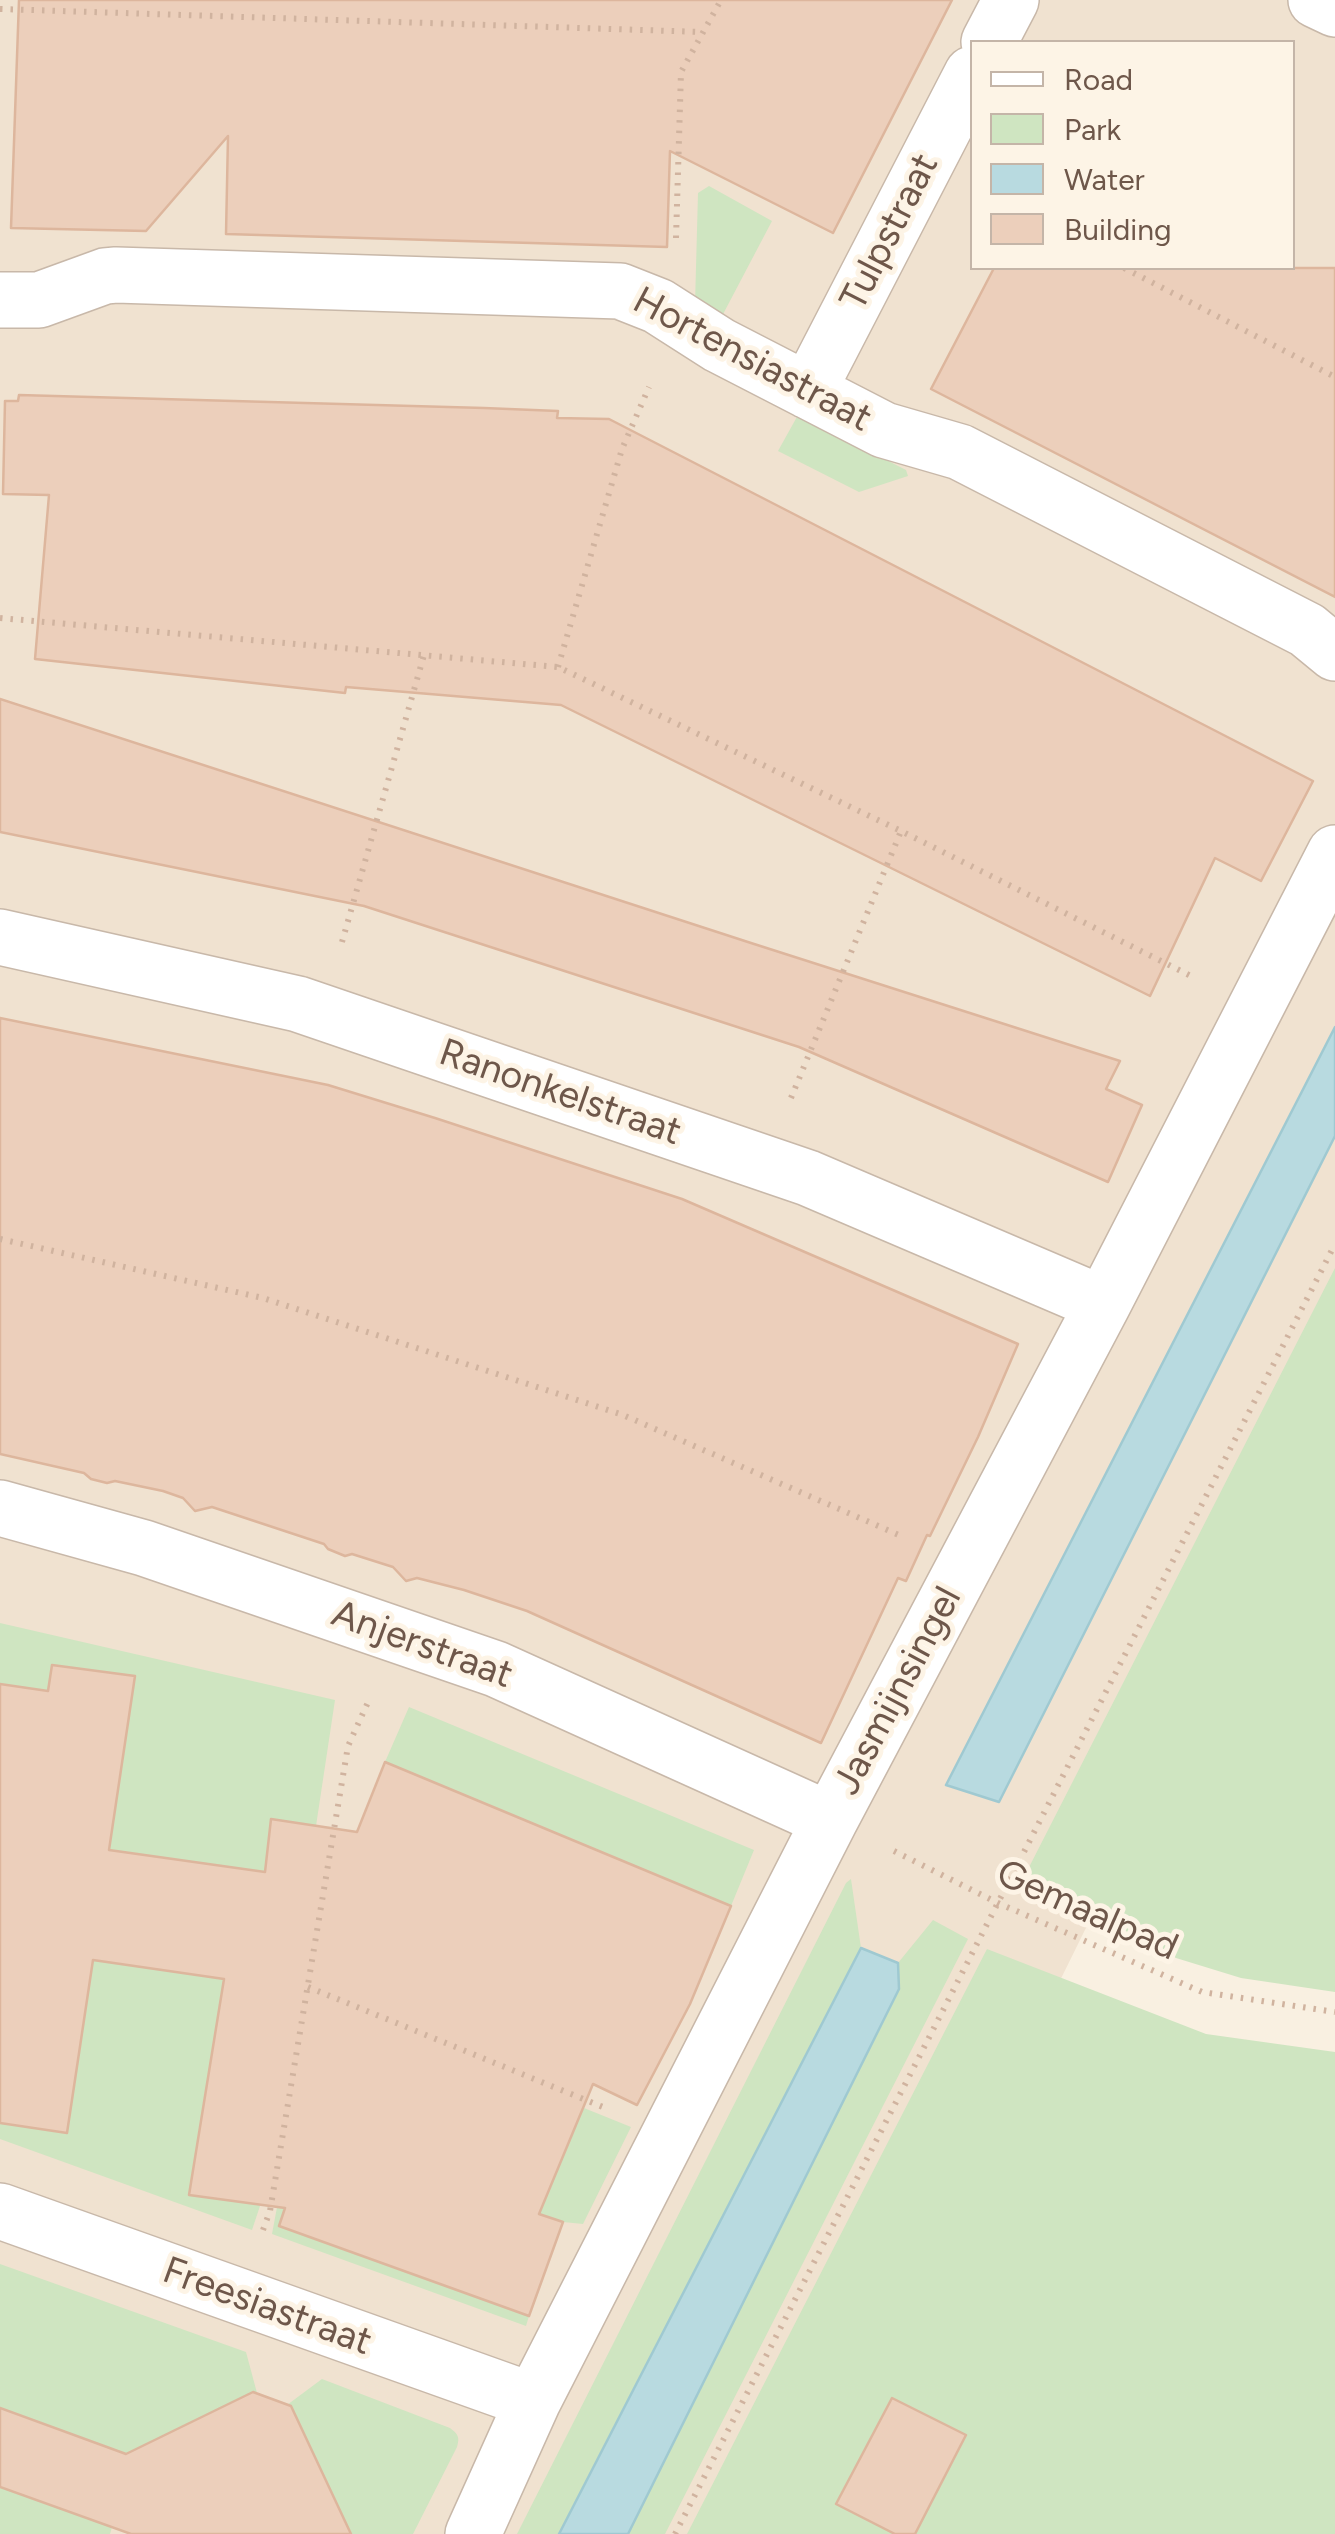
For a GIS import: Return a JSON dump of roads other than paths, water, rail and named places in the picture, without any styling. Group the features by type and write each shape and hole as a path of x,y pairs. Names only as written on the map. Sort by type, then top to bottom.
{"street":[{"path":"990,40 1011,0"},
{"path":"1316,0 1335,10"},
{"name":"Tulpstraat","path":"808,391 970,78"},
{"name":"Hortensiastraat","path":"0,300 38,300 105,276 620,291 658,306 719,345 884,430 960,452 1307,630 1335,652"},
{"name":"Jasmijnsingel","path":"472,2534 533,2402 830,1820 1335,853"},
{"name":"Ranonkelstraat","path":"0,937 298,1004 808,1178 1102,1304"},
{"name":"Anjerstraat","path":"0,1508 144,1548 496,1669 830,1820"},
{"name":"Freesiastraat","path":"0,2212 533,2402"}],"water":[{"path":"1335,1027 1335,1136 999,1802 946,1785"},
{"path":"861,1948 898,1963 899,1989 628,2534 559,2534"}]}
